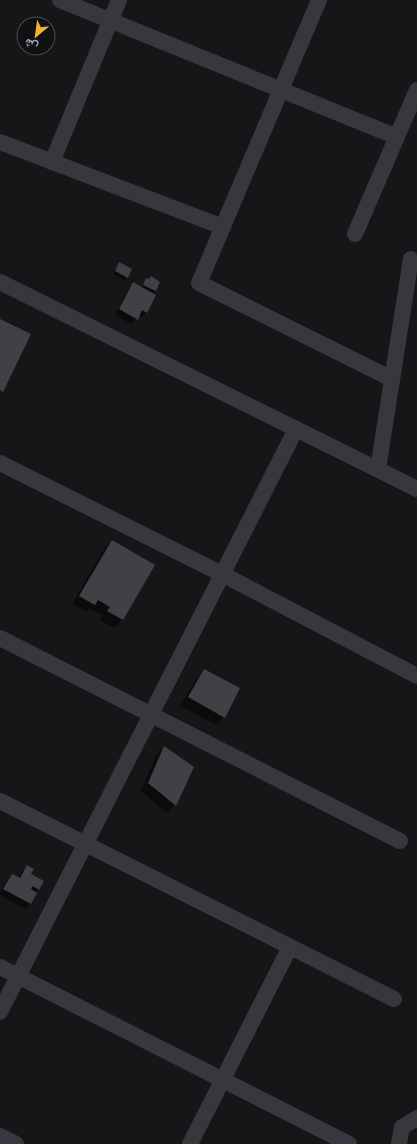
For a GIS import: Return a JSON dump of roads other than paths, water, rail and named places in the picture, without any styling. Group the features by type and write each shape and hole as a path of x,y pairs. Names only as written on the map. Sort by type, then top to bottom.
{"street":[{"path":"60,0 397,137"},
{"path":"52,162 119,0"},
{"path":"319,0 199,283 392,379"},
{"path":"355,234 417,90"},
{"path":"0,142 223,228"},
{"path":"378,470 411,259"},
{"path":"0,282 417,489"},
{"path":"0,1012 296,429"},
{"path":"0,463 222,574 417,676"},
{"path":"0,638 400,841"},
{"path":"0,801 394,998"},
{"path":"190,1144 290,947"},
{"path":"0,968 349,1144"},
{"path":"401,1143 402,1127 417,1118"},
{"path":"0,1136 16,1144"}]}
